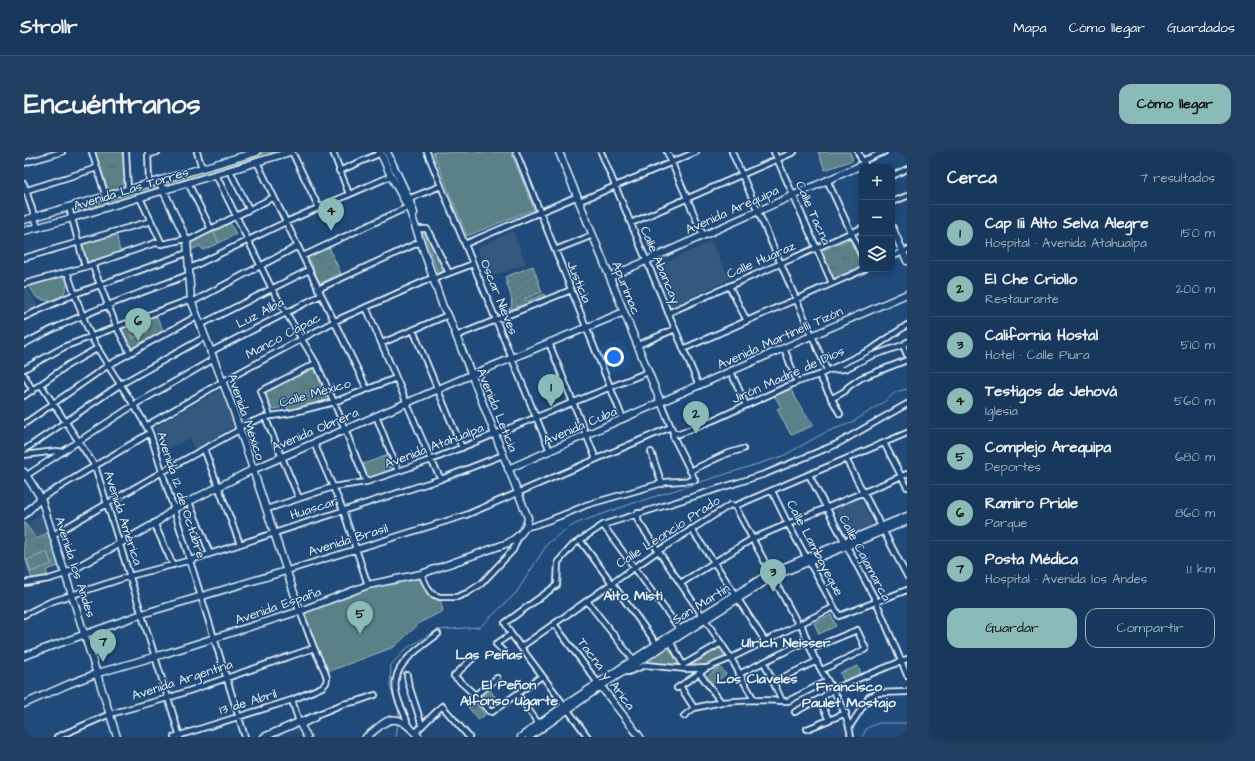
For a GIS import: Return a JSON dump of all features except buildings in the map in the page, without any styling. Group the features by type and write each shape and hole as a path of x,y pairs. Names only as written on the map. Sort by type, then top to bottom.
{"street":[{"path":"24,163 62,152"},
{"path":"92,152 106,197"},
{"path":"126,152 128,190"},
{"path":"149,184 148,153 157,152"},
{"path":"197,152 202,168"},
{"name":"Avenida Las Torres","path":"24,220 257,152"},
{"path":"291,152 318,208"},
{"name":"Avenida Las Torres","path":"24,231 140,198 291,152"},
{"path":"333,152 349,194"},
{"path":"340,171 382,152"},
{"name":"Avenida Leticia","path":"382,152 391,176 407,200"},
{"name":"Avenida Leticia","path":"382,152 410,206 419,228 443,307 472,375 528,518"},
{"name":"Oscar Nieves","path":"427,152 550,451"},
{"name":"Justicia","path":"516,152 623,420"},
{"name":"Apurímac","path":"559,152 671,427 673,436 690,471"},
{"name":"Calle Abancay","path":"601,152 699,386"},
{"path":"667,152 703,235"},
{"path":"465,244 540,212 615,186 696,152"},
{"path":"732,152 827,370 845,369 871,356 905,344 907,355"},
{"name":"Calle Tacna","path":"774,152 832,284"},
{"path":"631,224 794,152"},
{"path":"858,152 864,164 884,152"},
{"path":"257,162 367,389"},
{"name":"Avenida Arequipa","path":"610,277 859,166"},
{"path":"25,190 97,168"},
{"path":"895,175 907,169"},
{"path":"230,171 249,209"},
{"path":"216,175 272,289 316,363 334,402 366,482"},
{"path":"24,344 44,333 188,272 286,222 391,176"},
{"path":"827,180 859,250"},
{"name":"Avenida México","path":"159,181 186,240 191,300 239,429 300,611 325,672 327,678 326,683"},
{"path":"188,183 211,229"},
{"path":"24,184 38,228"},
{"path":"407,200 441,186"},
{"path":"24,284 85,267 155,243 162,244 186,240 274,197"},
{"path":"895,201 907,197"},
{"path":"140,198 162,244"},
{"path":"302,256 410,206"},
{"name":"Avenida Leticia","path":"410,206 420,242 434,278"},
{"path":"69,207 85,267"},
{"path":"24,258 151,220"},
{"path":"419,228 427,229 449,273"},
{"name":"Calle Huaraz","path":"668,312 859,229"},
{"path":"895,233 905,251 907,261"},
{"path":"555,250 593,235"},
{"path":"318,289 420,242"},
{"path":"24,369 66,346 191,300 196,300 298,246"},
{"path":"895,256 905,251"},
{"path":"24,317 75,294 187,253"},
{"path":"92,264 117,328 130,353"},
{"name":"Manco Cápac","path":"146,426 222,382 334,321 434,278 473,264"},
{"path":"200,325 309,270"},
{"name":"Avenida 12 de Octubre","path":"67,272 92,337 108,366 121,384 150,433 245,737"},
{"path":"683,349 859,272"},
{"path":"730,286 747,321"},
{"path":"456,336 571,290"},
{"name":"Avenida Martinelli Tizón","path":"661,403 907,294"},
{"name":"Luz Alba","path":"210,352 321,295"},
{"path":"366,307 431,460 441,479"},
{"path":"382,343 413,330 446,312"},
{"name":"Avenida Obrera","path":"24,583 49,579 65,574 154,523 174,509 218,486 282,456 624,312"},
{"path":"24,424 108,366 197,316"},
{"name":"Jirón Madre de Dios","path":"673,432 679,434 797,382 819,375 872,349 907,326"},
{"path":"638,345 675,329"},
{"path":"413,330 462,448"},
{"path":"24,450 121,384 205,337"},
{"path":"549,343 596,459"},
{"path":"24,396 42,385 68,365 98,348"},
{"path":"784,348 797,382"},
{"path":"25,475 64,452 134,405 214,359"},
{"path":"831,399 845,391 848,387 861,378 907,360"},
{"path":"299,498 268,417 261,391 316,363"},
{"name":"Avenida Atahualpa","path":"267,509 333,487 366,482 431,460 648,372"},
{"path":"731,372 746,405"},
{"path":"24,375 32,391"},
{"path":"819,375 840,414"},
{"name":"Calle México","path":"52,535 239,429 268,417 291,414 334,402 396,378"},
{"name":"Avenida América","path":"42,385 95,466 179,736"},
{"name":"Avenida Cuba","path":"508,469 661,403"},
{"path":"588,737 511,634 505,623 557,585 558,562 573,545 603,525 765,474 837,444 907,404"},
{"path":"376,416 398,471"},
{"name":"Avenida Brasil","path":"24,656 142,614 466,515 671,427"},
{"path":"24,515 41,498 150,433"},
{"name":"Calle Leoncio Prado","path":"521,647 634,567 690,529 730,505 734,506 907,433"},
{"path":"314,443 343,510 368,585"},
{"path":"884,443 907,487"},
{"path":"204,449 240,544"},
{"path":"526,527 530,528 551,518 574,511 586,505 666,482 695,480 690,471 726,454 743,449"},
{"path":"24,455 56,451 64,452"},
{"path":"651,452 662,484"},
{"name":"Huascar","path":"130,576 210,554 441,479 503,455"},
{"path":"846,459 907,576"},
{"path":"681,583 752,539 907,474"},
{"name":"Avenida los Andes","path":"25,475 41,498 98,673 117,737"},
{"name":"Calle Cajamarca","path":"809,475 876,601 907,675"},
{"name":"Calle Lambayeque","path":"772,490 788,524 839,616 876,601"},
{"path":"189,502 210,554"},
{"path":"734,506 846,713 850,726 851,737"},
{"path":"638,513 638,521 731,658 754,700"},
{"name":"San Martín","path":"521,737 529,736 565,707 771,575 903,521 907,516"},
{"name":"Avenida España","path":"24,704 98,673 300,611 368,585 421,574 508,543 518,536 526,527 528,518"},
{"path":"154,523 173,565"},
{"path":"603,525 682,631"},
{"path":"690,529 714,562 765,640"},
{"path":"421,574 432,594 440,597 458,597 474,589 513,550 518,536"},
{"path":"580,540 658,646"},
{"path":"508,543 513,550"},
{"name":"Avenida América","path":"24,615 50,602 130,576"},
{"path":"876,601 907,590"},
{"path":"587,601 635,662"},
{"path":"694,708 679,688 707,668 731,658 834,607"},
{"name":"Tacna y Arica","path":"554,624 640,737"},
{"path":"811,649 857,630 866,649 822,670"},
{"name":"San Martín","path":"658,646 670,641 682,631"},
{"path":"438,634 406,660 398,671 396,687 399,702 407,724 417,736 422,726 442,706 469,737"},
{"path":"504,652 496,644 511,634"},
{"path":"670,641 683,665 721,643"},
{"path":"739,674 807,641"},
{"name":"Avenida Argentina","path":"58,737 110,714 168,698 314,648"},
{"path":"473,658 454,676 475,695 489,711 492,712 542,676"},
{"path":"795,712 819,699 833,689 907,658"},
{"path":"773,682 817,661"},
{"path":"764,662 782,701"},
{"path":"623,670 628,672 646,665 686,669 707,668"},
{"path":"700,674 721,702"},
{"path":"407,675 422,726"},
{"path":"468,701 497,678"},
{"path":"684,716 694,708 721,702 754,700 788,701 827,680"},
{"name":"13 de Abril","path":"174,737 292,700 318,690 326,683"},
{"path":"850,726 869,697 878,693 907,692"},
{"path":"517,694 540,726"},
{"path":"264,737 345,704 375,695"},
{"path":"819,699 829,720"},
{"path":"292,700 300,723 307,737"},
{"path":"807,729 846,713"},
{"path":"366,737 384,722 397,720 407,724"},
{"path":"273,737 300,723"}],"shaded area":[{"path":"513,231 526,264 488,277 477,248"},
{"path":"711,241 730,279 672,306 656,267"},
{"path":"27,288 38,307 24,316 24,289"},
{"path":"220,390 227,402 233,427 195,451 190,438 161,452 155,427"},
{"path":"860,497 873,524 848,536 835,509"},
{"path":"42,513 48,531 38,539 28,524"}],"green space":[{"path":"95,152 124,152 128,187 109,193"},
{"path":"266,152 283,152 170,185 165,186 163,184 164,182"},
{"path":"433,152 511,152 534,209 467,236"},
{"path":"818,152 850,152 853,160 825,170"},
{"path":"154,185 158,188 152,192 75,215 73,214 72,210 74,209"},
{"path":"230,223 236,234 219,243 213,231"},
{"path":"426,229 446,271 438,274 422,230"},
{"path":"213,231 219,243 203,250 200,246 191,250 190,243"},
{"path":"116,232 120,252 85,264 80,243"},
{"path":"850,239 859,260 859,268 834,280 821,251"},
{"path":"329,247 341,274 320,283 308,257"},
{"path":"533,266 542,292 525,299 526,301 544,294 545,296 509,310 512,306 512,300 505,277"},
{"path":"66,275 68,281 63,298 53,302 37,298 29,286"},
{"path":"156,315 164,332 132,351 122,329"},
{"path":"144,322 148,332 133,338 129,328"},
{"path":"314,367 328,401 288,411 287,406 271,410 264,391"},
{"path":"790,388 803,411 814,425 791,435 777,409 781,407 774,395"},
{"path":"388,455 393,470 368,479 363,464"},
{"path":"24,522 37,539 48,532 49,533 59,566 46,570 48,576 32,580 24,553"},
{"path":"47,552 52,564 31,572 27,560"},
{"path":"419,577 429,596 440,599 443,611 421,622 394,647 327,672 303,612 369,587"},
{"path":"831,615 836,626 819,634 814,623"},
{"path":"667,647 681,666 644,662"},
{"path":"721,647 728,658 704,666 688,667"},
{"path":"858,666 861,674 844,681 840,673"},
{"path":"720,667 726,674 712,685 706,677"},
{"path":"490,690 499,702 491,709 481,697"},
{"path":"474,699 485,715 478,720 466,704"}],"waterway":[{"path":"398,718 399,711 390,687 391,665 407,648 437,630 480,627 516,593 548,543 562,532 577,523 631,504 783,456 826,432 851,423 884,402 896,392 907,389"},
{"path":"862,737 867,728 879,723 907,723"},
{"path":"396,737 398,724"}],"place":[{"name":"Testigos de Jehová","path":"331,231"},
{"name":"Ramiro Priale","path":"138,341"},
{"name":"Cap Iii Alto Selva Alegre","path":"551,407"},
{"name":"El Che Criollo","path":"696,434"},
{"name":"California Hostal","path":"773,592"},
{"name":"Complejo Arequipa","path":"360,634"},
{"name":"Posta Médica","path":"103,662"}],"district":[{"name":"Alto Misti","path":"633,596"},
{"name":"Ulrich Neisser","path":"786,643"},
{"name":"Las Peñas","path":"489,655"},
{"name":"Los Claveles","path":"757,679"},
{"name":"El Peñon Alfonso Ugarte","path":"509,694"},
{"name":"Francisco Paulet Mostajo","path":"849,696"}]}
